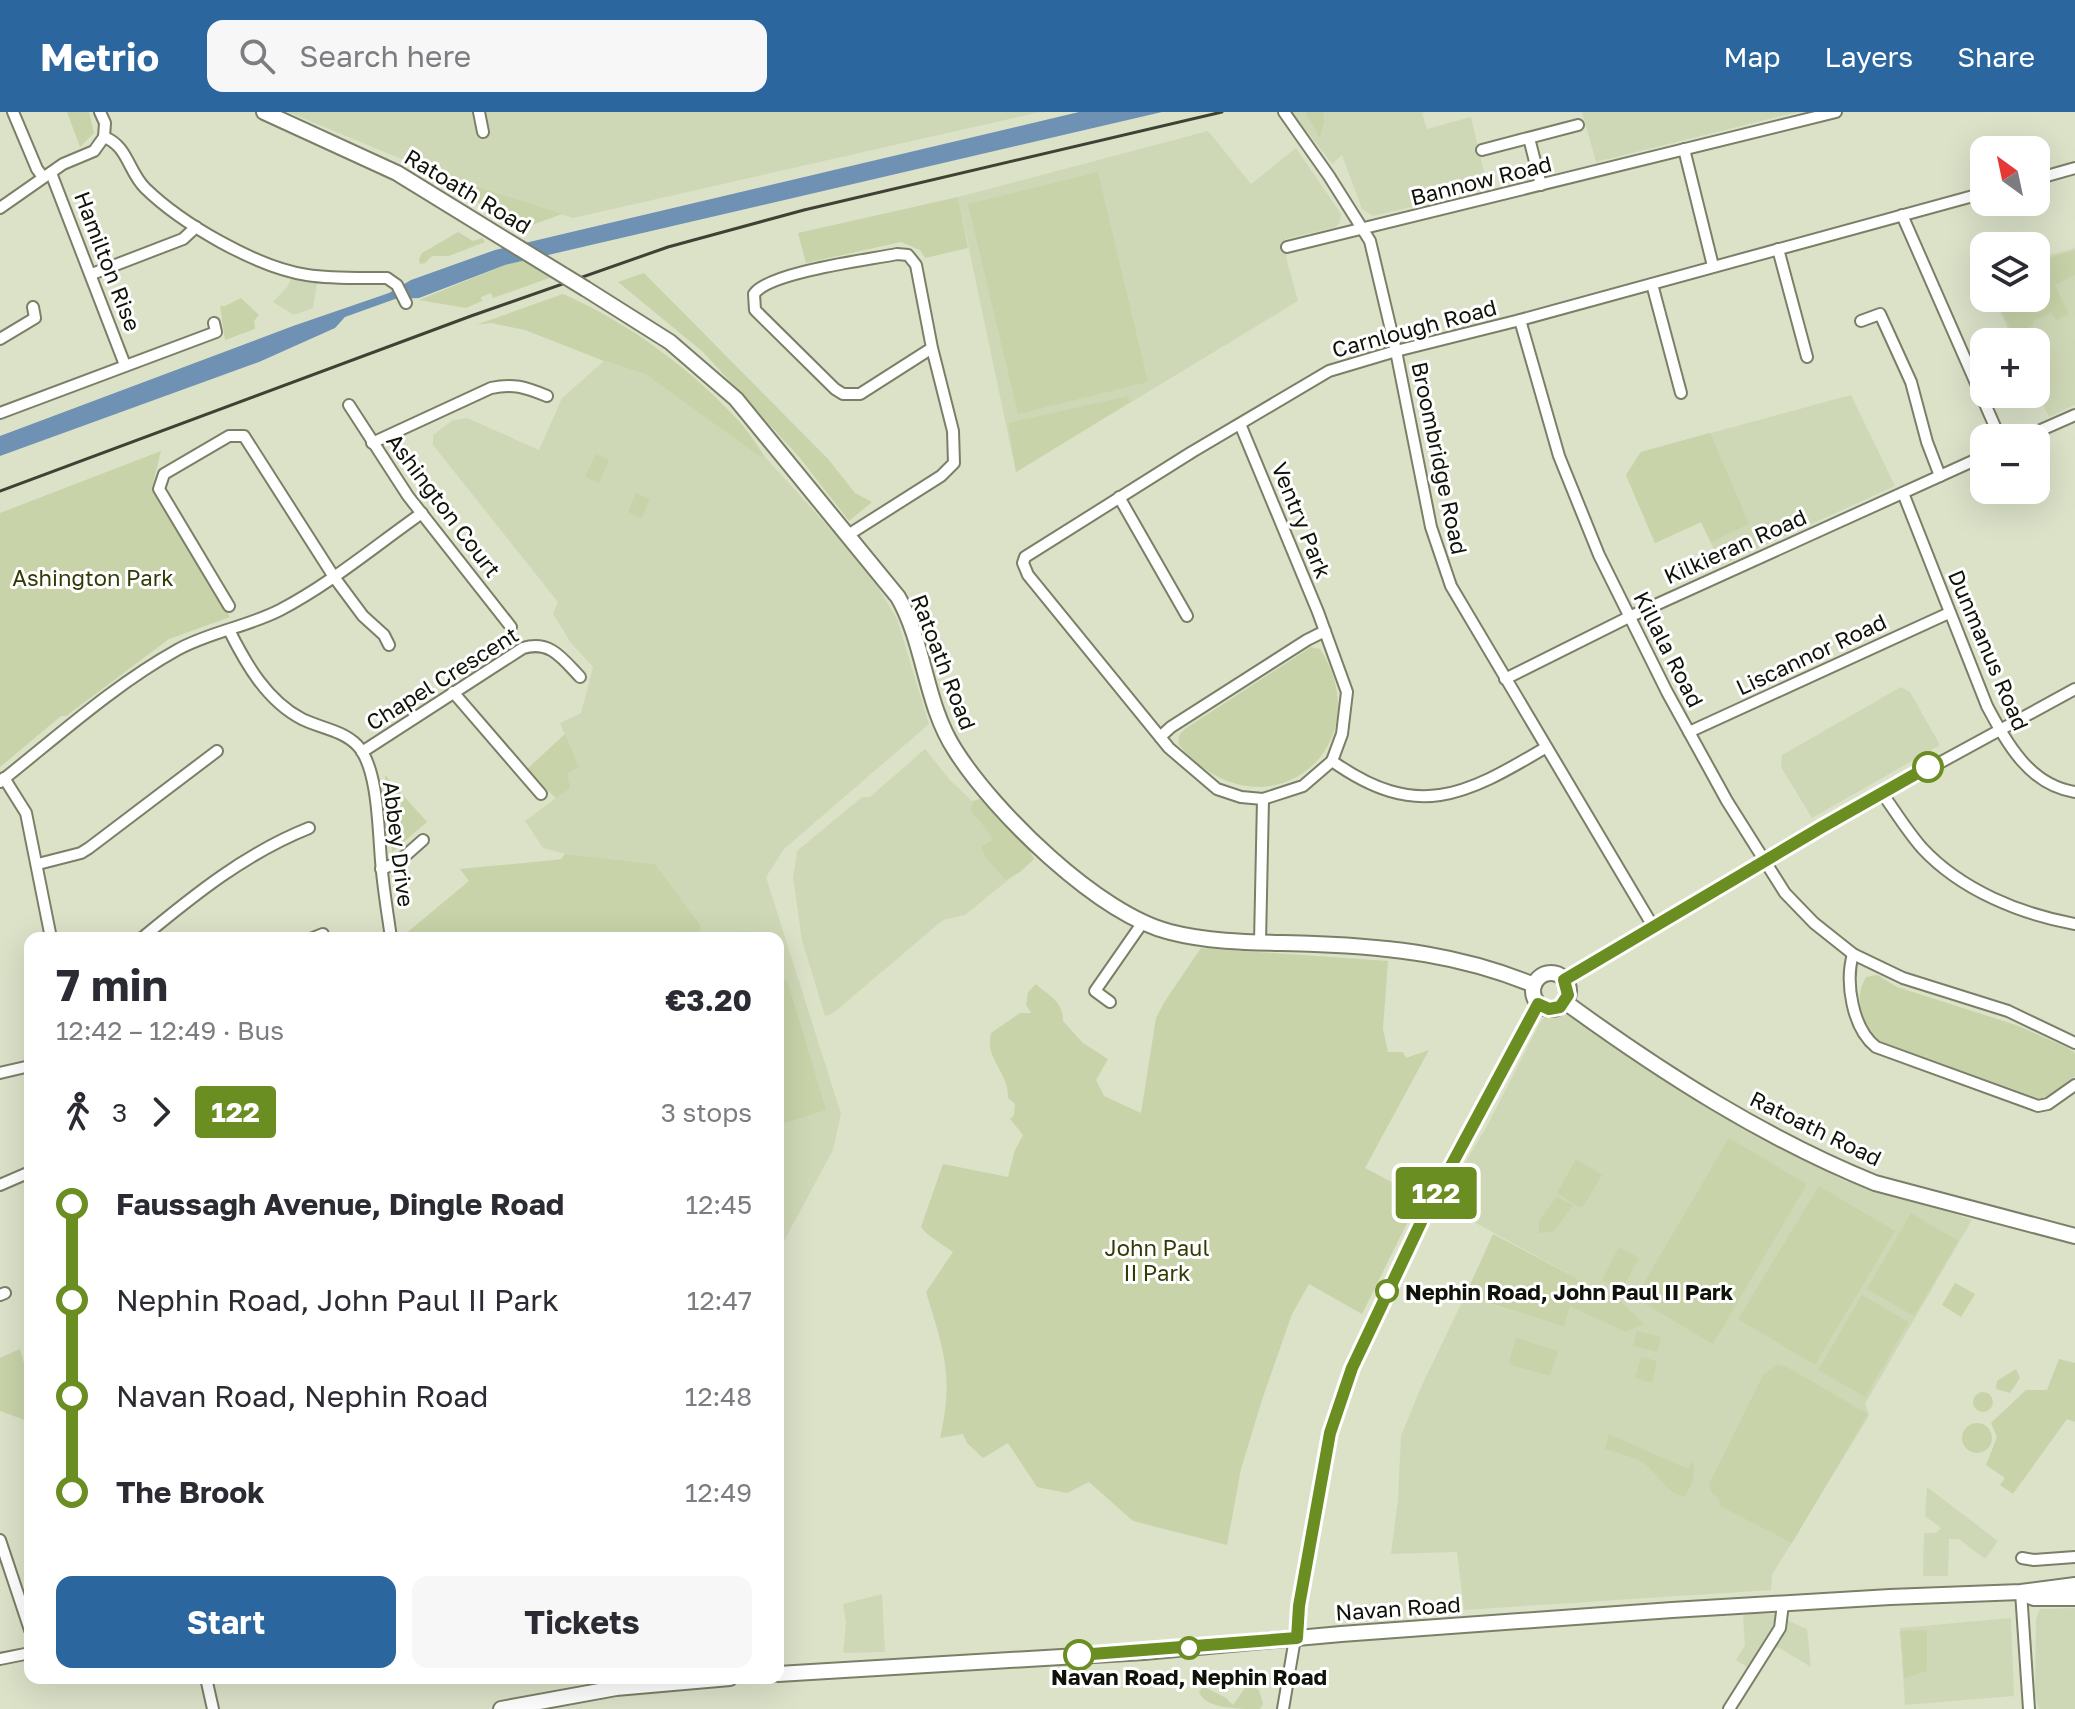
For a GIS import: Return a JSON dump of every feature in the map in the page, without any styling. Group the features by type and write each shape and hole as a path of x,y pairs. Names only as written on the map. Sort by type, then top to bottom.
{"main road":[{"name":"Ratoath Road","path":"264,112 385,166 428,189 670,342 736,399 880,573 907,613 944,728 966,766 1009,818 1053,860 1098,894 1143,922 1168,932 1260,942 1425,953 1482,965 1534,985"},
{"path":"1548,974 1558,975 1564,980 1568,992 1565,1002 1555,1009 1544,1008 1533,994 1534,985 1539,978 1548,974"},
{"name":"Ratoath Road","path":"1565,1002 1658,1068 1831,1164 1875,1183 2075,1236"},
{"name":"Navan Road","path":"784,1674 1144,1652 1297,1638 1783,1604 2021,1592 2075,1585"},
{"name":"Navan Road","path":"2021,1592 2034,1598 2075,1598"},
{"path":"501,1709 616,1688 662,1684"}],"street":[{"name":"Hamilton Rise","path":"13,112 92,274 125,365"},
{"path":"0,208 20,196 44,173 94,151 104,137 105,123 100,112"},
{"path":"479,112 483,132"},
{"name":"Broombridge Road","path":"1284,112 1365,230 1374,255 1431,527 1441,561 1457,597 1654,928"},
{"name":"Bannow Road","path":"1287,247 1836,112"},
{"path":"1482,150 1578,125"},
{"path":"104,137 118,143 147,190 196,227 285,269 307,275 387,278 397,285 406,303"},
{"path":"1529,138 1541,185"},
{"path":"1684,149 1713,266"},
{"path":"2050,175 2075,168"},
{"name":"Carnlough Road","path":"1160,737 1028,575 1023,563 1033,550 1329,371 1970,197"},
{"path":"1902,215 1994,424"},
{"path":"92,274 183,239 196,227"},
{"path":"1778,249 1807,357"},
{"path":"848,535 941,476 954,463 953,431 932,348 916,265 908,255 897,254 795,274 765,283 754,294 755,310 843,394 860,394 932,348"},
{"path":"1652,284 1681,393"},
{"path":"0,339 35,318 33,307"},
{"path":"1861,321 1880,314 1911,382 1940,476"},
{"name":"Killala Road","path":"1520,320 1559,456 1629,617 1689,732 1764,863 1797,907 1853,954 1903,978 2008,1011 2075,1043"},
{"path":"0,413 216,332 214,323"},
{"path":"372,443 491,388 519,385 547,396"},
{"name":"Ashington Court","path":"349,405 422,513 511,627"},
{"path":"2050,426 2075,415"},
{"name":"Ventry Park","path":"1240,424 1347,692 1342,734 1332,761"},
{"path":"229,606 159,489 164,474 237,434 244,436 334,577 363,616 384,635 389,645"},
{"name":"Kilkieran Road","path":"1505,679 1629,617 1970,462"},
{"name":"Dunmanus Road","path":"1903,493 1949,613 1999,730 2011,750 2027,767 2046,781 2075,792"},
{"path":"1119,497 1187,616"},
{"path":"50,932 26,813 2,780 100,703 167,656 194,642 254,622 283,608 334,577 422,513"},
{"name":"Liscannor Road","path":"1689,732 1949,613"},
{"path":"229,630 258,681 279,702 302,719 351,740 362,752"},
{"path":"1325,631 1160,737 1184,763 1217,789 1241,797 1263,799 1303,786 1332,761 1384,790 1404,796 1458,792 1517,765 1545,748"},
{"name":"Chapel Crescent","path":"362,752 523,648 536,644 548,646 580,677"},
{"path":"1564,980 1882,793 2075,689"},
{"path":"453,692 541,794"},
{"path":"38,864 89,848 217,751"},
{"name":"Abbey Drive","path":"362,752 372,778 390,932"},
{"path":"1882,793 1922,848 1941,866 2012,907 2075,924"},
{"path":"1260,942 1263,799"},
{"path":"150,932 173,911 248,857 309,828"},
{"path":"381,869 397,863 423,840"},
{"path":"1110,1002 1095,991 1143,922"},
{"path":"1853,954 1849,969 1850,989 1862,1032 1876,1047 2038,1106 2048,1104 2075,1085"},
{"path":"1283,1709 1330,1433 1352,1368 1417,1229 1538,1004"},
{"path":"0,1073 24,1067"},
{"path":"0,1185 24,1175"},
{"path":"0,1540 24,1612"},
{"path":"2022,1558 2075,1557"},
{"path":"2021,1592 2029,1709"},
{"path":"1729,1709 1780,1628 1783,1604"},
{"path":"0,1659 24,1654"},
{"path":"207,1684 213,1709"}],"shaded area":[{"path":"288,112 1040,112 573,218 423,168"},
{"path":"1292,112 1426,112 1422,113 1427,129 1471,117 1488,189 1373,216 1362,209 1342,155 1332,164"},
{"path":"1582,112 1797,112 1596,162"},
{"path":"1208,131 1251,184 1296,148 1341,214 1336,227 1285,239 1287,261 1298,301 1016,472 958,197"},
{"path":"2075,248 2075,405 2049,417 2045,408 2050,408 2050,328 2008,328 2000,312 2050,312 2050,255"},
{"path":"292,277 317,283 313,308 294,315 273,302"},
{"path":"604,361 645,374 757,455 765,457 867,569 897,619 929,724 784,849 766,877 783,932 700,932 701,926 655,864 565,854 543,848 525,821 569,788 566,774 579,767 560,723 581,713 593,667 571,643 553,614 558,602 433,445 433,435 453,420 467,418 539,450 562,398"},
{"path":"1851,395 1895,486 1721,565 1701,522 1655,543 1626,475 1641,452"},
{"path":"1901,687 1910,692 1940,745 1812,818 1781,767 1782,755"},
{"path":"925,749 950,780 972,801 980,799 1034,859 965,915 943,920 832,1014 825,1016 802,940 793,878 797,851 862,797 870,797"},
{"path":"784,934 841,1114 833,1150 784,1241"},
{"path":"1569,1014 1646,1068 1728,1119 1847,1182 1918,1201 1972,1220 1865,1404 1869,1414 1867,1419 1772,1575 1771,1590 1464,1610 1457,1552 1391,1554 1401,1436 1465,1296 1526,1315 1570,1305 1625,1332 1620,1302 1441,1204 1488,1124 1542,1019"},
{"path":"1927,1487 1998,1541 1985,1559 1959,1539 1949,1539 1948,1576 1923,1576 1924,1533 1936,1533 1941,1528 1925,1516"},
{"path":"882,1594 885,1652 843,1653 846,1623 843,1604"},
{"path":"2075,1608 2075,1709 2039,1709 2035,1694 2036,1619 2040,1609"},
{"path":"1773,1614 1807,1629 1811,1667 1781,1649 1764,1644 1747,1667 1736,1660 1745,1645 1743,1616"},
{"path":"2011,1618 2014,1696 1905,1705 1900,1628"}],"green space":[{"path":"67,112 89,112 94,133 80,147"},
{"path":"1305,112 1323,112 1320,138"},
{"path":"1098,172 1148,382 1018,414 968,204"},
{"path":"464,182 562,214 521,229 461,192"},
{"path":"958,197 968,248 925,258 920,250 901,242 806,263 798,233"},
{"path":"458,232 473,241 482,238 485,242 449,256 432,256 420,264 422,253"},
{"path":"2075,250 2075,275 2055,285 2069,314 2056,320 2051,312 2033,321 2034,325 2028,328 2010,328 2002,312 2050,312 2050,258"},
{"path":"526,260 552,277 493,298 491,293 466,308 419,300 505,265"},
{"path":"644,273 829,460 855,493 872,502 849,521 800,458 703,352 618,282"},
{"path":"563,294 610,318 677,363 717,398 765,457 757,455 645,374 525,330 491,323 476,325"},
{"path":"241,298 259,315 254,321 255,329 225,340 220,306"},
{"path":"1128,396 1130,402 1016,472 1008,423"},
{"path":"1710,433 1749,524 1711,542 1701,522 1655,543 1626,475 1641,452"},
{"name":"Ashington Park","path":"161,451 152,487 230,617 169,639 66,716 61,716 0,767 0,513"},
{"path":"596,454 609,460 599,483 585,477"},
{"path":"636,493 650,499 642,518 628,512"},
{"path":"1311,647 1320,649 1336,686 1337,720 1326,749 1305,772 1277,784 1245,786 1212,773 1179,745 1180,735 1185,729"},
{"path":"565,734 579,767 567,774 570,788 556,798 526,770"},
{"path":"385,775 427,822 392,852"},
{"path":"980,799 1025,842 1034,859 1006,880 987,859 981,847 992,840 971,811 973,801"},
{"path":"565,854 655,864 701,926 700,932 408,932 469,881 460,869 561,859"},
{"name":"John Paul II Park","path":"1201,948 1388,961 1383,1029 1388,1052 1403,1052 1406,1058 1429,1050 1365,1168 1420,1197 1362,1314 1309,1284 1292,1314 1241,1469 1227,1545 1133,1521 1089,1482 1067,1493 1037,1487 1008,1443 983,1458 967,1443 963,1434 940,1438 946,1397 945,1364 926,1292 953,1252 921,1227 943,1164 1008,1177 1015,1150 1023,1135 1010,1119 1014,1115 1015,1104 1008,1098 1005,1081 991,1050 991,1033 1020,1013 1031,1013 1026,1005 1028,992 1036,984 1058,1004 1063,1021 1083,1043 1108,1059 1096,1080 1104,1096 1141,1113 1156,1018"},
{"path":"1877,975 1897,987 2016,1025 2068,1048 2075,1053 2075,1076 2041,1099 1879,1041 1864,1019 1860,1002 1866,977"},
{"path":"787,980 826,1110 784,1123 784,981"},
{"path":"1729,1138 1807,1184 1713,1344 1635,1298"},
{"path":"1576,1159 1602,1175 1584,1205 1579,1207 1557,1193"},
{"path":"1819,1186 1895,1231 1815,1365 1738,1319"},
{"path":"1556,1197 1573,1205 1553,1232 1539,1233 1539,1222"},
{"path":"1911,1213 1958,1241 1914,1316 1867,1289"},
{"path":"1493,1234 1621,1302 1644,1324 1625,1332 1570,1306 1564,1326 1465,1296"},
{"path":"1619,1247 1639,1258 1621,1291 1602,1280"},
{"path":"1955,1283 1975,1294 1961,1317 1942,1305"},
{"path":"1862,1295 1909,1322 1865,1397 1818,1370"},
{"path":"1637,1331 1661,1337 1657,1352 1633,1346"},
{"path":"1516,1338 1558,1351 1550,1376 1508,1364"},
{"path":"20,1349 24,1363 24,1420 0,1411 0,1358"},
{"path":"1641,1357 1657,1361 1652,1383 1635,1378"},
{"path":"2059,1359 2075,1363 2075,1422 2067,1419 2013,1494 2000,1485 2005,1478 1986,1465 1997,1437 1991,1423 2026,1390 2047,1390"},
{"path":"1777,1365 1787,1367 1868,1414 1792,1543 1720,1506 1719,1498 1712,1494 1709,1484 1763,1375"},
{"path":"2016,1369 2020,1378 2010,1393 1996,1389 1997,1381"},
{"path":"1983,1392 1990,1395 1993,1402 1990,1409 1983,1412 1976,1409 1973,1402 1976,1395"},
{"path":"1977,1423 1983,1424 1991,1432 1991,1444 1983,1452 1977,1453 1971,1452 1963,1444 1962,1438 1963,1432 1971,1424"},
{"path":"1609,1434 1688,1469 1691,1462 1694,1464 1693,1481 1685,1497 1673,1492 1642,1462 1605,1449"},
{"path":"1927,1630 1927,1671 1904,1678 1900,1631"},
{"path":"1247,1685 1259,1690 1263,1704 1260,1709 1215,1705 1202,1698 1199,1692 1203,1686 1233,1705"}],"water":[{"path":"1079,112 1162,112 505,265 419,298 395,299 345,317 335,328 259,362 0,456 0,436 389,293 411,280 495,250"}],"railway":[{"path":"0,491 471,316 668,247 804,210 1222,112"}],"bus line":[{"name":"122","path":"1079,1655 1297,1638 1299,1606 1330,1433 1352,1368 1400,1263 1538,1004 1549,1009 1560,1007 1568,995 1564,980 1928,767"}],"place":[{"name":"Nephin Road, John Paul II Park","path":"1387,1291"},
{"name":"Navan Road, Nephin Road","path":"1189,1648"}]}
